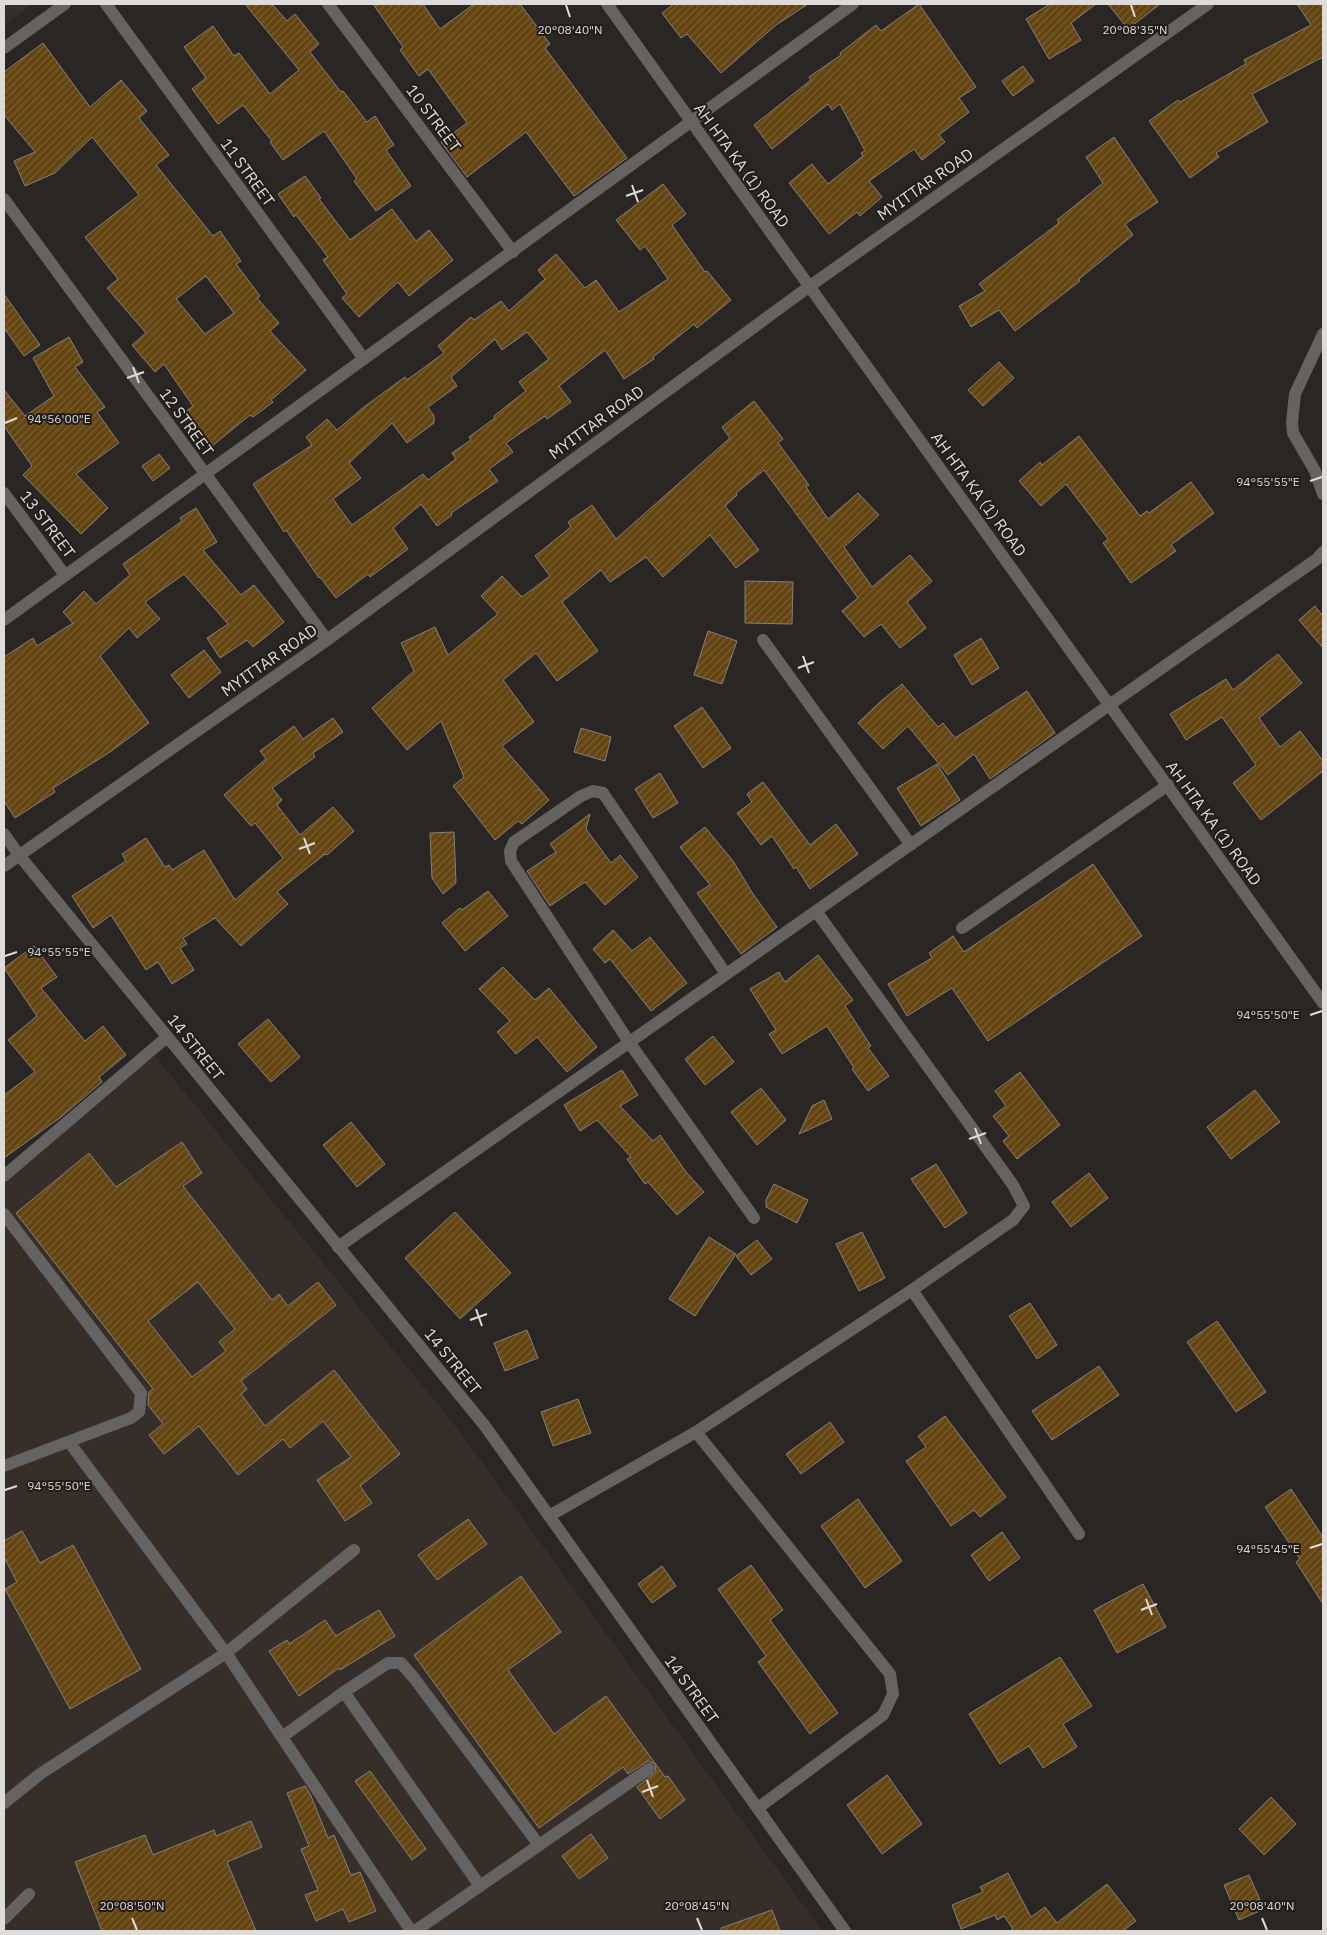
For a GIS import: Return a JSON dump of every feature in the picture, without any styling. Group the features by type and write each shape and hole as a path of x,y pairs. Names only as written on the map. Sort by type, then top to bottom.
{"street":[{"path":"4,48 65,4"},
{"name":"11 STREET","path":"106,4 364,359"},
{"name":"10 STREET","path":"328,4 513,252"},
{"name":"AH HTA KA (1) ROAD","path":"606,4 1323,1003"},
{"path":"4,620 853,4"},
{"name":"MYITTAR ROAD","path":"4,866 326,640 810,286 1208,4"},
{"name":"12 STREET","path":"4,199 326,640"},
{"path":"1323,334 1295,394 1292,422 1293,433 1315,471 1323,494"},
{"name":"13 STREET","path":"4,493 66,575"},
{"path":"338,1247 1317,559 1323,552"},
{"path":"762,640 911,845"},
{"path":"962,928 1168,785"},
{"path":"726,974 603,793 593,791 581,796 514,842 510,851 511,861 629,1042 754,1218"},
{"name":"14 STREET","path":"4,834 19,855 485,1426 845,1931"},
{"path":"549,1516 696,1432 912,1290 1013,1220 1024,1206 1012,1185 816,912"},
{"path":"4,1176 167,1037"},
{"path":"4,1214 141,1393 138,1412 131,1418 4,1466"},
{"path":"912,1290 1079,1534"},
{"path":"696,1432 890,1674 893,1694 883,1715 758,1808"},
{"path":"69,1442 226,1653 411,1931"},
{"path":"4,1803 40,1774 226,1653 354,1550"},
{"path":"282,1737 388,1663 401,1663 539,1845"},
{"path":"344,1692 480,1886"},
{"path":"415,1931 649,1769"},
{"path":"4,1919 29,1894"}],"shaded area":[{"path":"4,4 33,4 4,25"},
{"path":"155,1056 460,1432 822,1931 4,1931 4,1184"}],"building":[{"path":"245,4 272,4 287,21 295,14 319,44 310,52 341,92 343,91 367,122 375,116 394,145 386,150 411,186 376,211 354,181 357,179 324,131 283,160 270,142 272,141 243,105 218,124 192,89 206,78 184,47 213,26 234,56 239,53 270,94 299,70"},
{"path":"373,4 423,4 440,29 474,4 520,4 550,44 545,48 627,158 574,196 526,132 467,177 441,142 467,123 428,69 419,76 400,50 403,47"},
{"path":"674,4 808,4 776,25 721,73 687,34 681,38 662,13"},
{"path":"919,4 976,87 959,98 969,112 939,135 945,142 922,160 914,149 869,181 882,197 860,216 857,212 829,234 789,183 812,164 828,184 863,156 861,153 865,151 840,104 832,110 828,104 772,149 754,125 811,80 809,77 841,55 840,53 876,25 881,31"},
{"path":"1050,4 1096,4 1071,23 1081,40 1049,59 1026,19"},
{"path":"1108,4 1160,4 1128,29"},
{"path":"1297,4 1323,4 1323,57 1252,94 1268,122 1216,153 1219,157 1190,178 1149,121 1178,100 1180,102 1246,64 1244,60 1311,25"},
{"path":"43,43 90,107 121,80 147,111 139,118 169,155 156,165 213,236 220,231 241,261 236,264 260,296 257,298 279,323 270,331 306,370 271,400 273,402 253,417 250,415 212,446 185,412 193,406 164,364 155,372 132,345 146,333 107,288 118,279 85,237 139,195 92,137 55,173 25,186 14,161 35,152 4,115 4,72","holes":["206,276 234,313 205,334 176,299"]},
{"path":"1023,66 1034,81 1013,96 1002,81"},
{"path":"1114,137 1158,202 1125,224 1133,235 1079,279 1080,281 1015,331 999,310 971,327 959,306 985,291 979,284 1059,223 1057,220 1103,183 1086,157"},
{"path":"305,176 321,198 319,199 350,240 392,209 416,241 429,230 453,260 409,296 398,282 359,317 342,298 347,294 323,260 328,257 296,215 294,217 278,194"},
{"path":"663,184 686,214 672,225 705,272 707,271 731,300 697,328 694,324 653,357 654,359 624,379 605,350 559,386 571,402 547,419 545,416 506,443 513,452 489,469 498,481 451,513 452,515 437,526 421,504 393,528 408,549 370,577 368,574 336,598 319,578 286,530 284,532 253,484 312,445 306,437 327,419 337,430 364,407 405,377 407,380 444,353 438,346 471,317 474,320 501,301 509,311 545,279 538,270 556,254 585,288 596,280 619,312 668,279 645,246 640,250 616,220","holes":["527,332 549,359 519,382 526,391 494,416 495,418 469,437 471,440 452,453 456,459 428,480 423,474 352,525 333,499 361,478 349,463 392,423 407,443 434,423 434,416 428,407 457,386 451,377 495,339 502,350"]},
{"path":"4,294 40,345 24,356 4,328"},
{"path":"69,337 83,362 75,367 105,407 97,412 119,443 76,474 108,508 81,534 23,475 32,466 4,426 4,390 25,416 54,396 33,358"},
{"path":"999,362 1014,378 983,406 968,390"},
{"path":"754,401 783,439 778,443 809,485 806,487 828,519 858,493 879,515 844,547 872,587 910,555 932,581 907,602 926,628 900,648 881,624 864,637 842,611 858,598 764,470 736,493 737,495 725,506 759,550 736,568 710,535 663,577 646,557 610,582 601,570 562,602 598,651 557,681 536,653 503,680 534,722 502,746 549,800 522,824 518,821 495,840 453,786 464,777 441,721 407,750 372,708 414,671 401,643 435,627 448,655 498,614 481,596 502,576 522,597 550,576 535,556 571,527 568,522 592,505 616,539 730,438 722,427"},
{"path":"1079,436 1140,516 1147,511 1149,513 1191,482 1214,513 1171,545 1176,551 1131,583 1103,543 1108,539 1066,484 1041,506 1019,481 1040,462 1042,465"},
{"path":"159,454 170,468 153,481 142,466"},
{"path":"196,508 217,542 203,550 241,595 254,585 284,622 253,647 247,640 220,658 207,638 228,624 184,574 145,602 160,619 137,638 129,628 100,656 149,723 110,752 53,788 55,792 15,818 4,801 4,657 33,638 37,646 73,623 63,612 84,591 96,604 130,575 123,564 182,521 180,518"},
{"path":"745,581 793,582 792,624 745,623"},
{"path":"1315,606 1323,616 1323,648 1299,620"},
{"path":"708,631 737,641 722,684 694,675"},
{"path":"981,638 999,668 972,685 954,655"},
{"path":"204,650 221,672 189,698 171,675"},
{"path":"1278,654 1302,683 1259,718 1280,747 1300,731 1323,761 1323,771 1261,820 1233,783 1256,765 1222,717 1186,740 1170,714 1226,679 1233,690"},
{"path":"902,684 938,727 943,723 955,738 1027,691 1055,733 990,779 974,754 948,775 908,726 883,749 858,723"},
{"path":"702,707 731,748 703,768 674,726"},
{"path":"333,718 343,732 313,753 315,757 272,788 282,800 277,805 300,835 333,807 354,831 327,855 325,854 277,892 288,904 241,946 215,918 183,938 187,944 180,948 194,970 172,984 158,962 146,970 111,915 93,928 72,896 126,861 122,854 146,838 165,867 169,865 172,870 204,850 235,900 283,858 255,823 251,826 224,795 266,759 260,751 294,726 303,739"},
{"path":"581,728 611,737 605,761 574,752"},
{"path":"937,764 960,800 921,826 897,788"},
{"path":"660,773 678,803 653,818 635,789"},
{"path":"763,782 810,845 836,824 858,854 810,889 772,836 761,845 737,813 752,802 747,794"},
{"path":"590,814 586,829 611,863 620,855 638,877 605,905 585,882 550,906 527,871 556,852 550,844"},
{"path":"705,827 733,861 753,894 777,927 741,954 697,893 710,885 680,847"},
{"path":"454,832 456,883 443,894 432,878 430,833"},
{"path":"1093,864 1142,936 988,1041 952,988 907,1016 888,984 932,958 929,953 953,936 964,952"},
{"path":"488,891 508,916 465,951 442,923 460,908 462,910"},
{"path":"613,930 632,951 650,937 687,983 651,1011 610,959 605,963 593,949"},
{"path":"34,946 57,977 41,988 85,1041 103,1026 126,1055 99,1077 102,1082 61,1117 4,1158 4,1095 35,1072 8,1040 37,1016 4,968"},
{"path":"818,955 853,1000 845,1006 871,1046 868,1048 889,1076 868,1091 852,1069 854,1068 827,1026 782,1054 769,1034 776,1030 750,989 779,972 785,982"},
{"path":"503,967 535,1000 549,988 597,1047 567,1072 537,1037 516,1054 497,1032 510,1021 479,989"},
{"path":"268,1019 300,1057 271,1082 238,1044"},
{"path":"713,1036 734,1062 705,1085 685,1059"},
{"path":"622,1070 638,1095 620,1106 653,1141 660,1135 686,1172 704,1192 677,1215 648,1182 645,1184 627,1159 631,1157 597,1120 580,1131 564,1105"},
{"path":"1020,1072 1060,1125 1017,1159 1003,1141 1009,1136 993,1116 1006,1106 995,1091"},
{"path":"761,1088 786,1120 757,1145 731,1112"},
{"path":"1255,1090 1280,1122 1231,1159 1207,1127"},
{"path":"824,1100 832,1119 799,1134 812,1106"},
{"path":"351,1122 385,1164 357,1187 323,1145"},
{"path":"182,1142 202,1173 183,1186 272,1300 279,1294 288,1306 318,1282 336,1305 241,1381 247,1389 241,1394 265,1426 334,1370 400,1454 360,1486 372,1503 345,1521 317,1480 351,1457 323,1421 290,1448 283,1439 238,1475 199,1426 164,1454 149,1435 163,1424 148,1405 149,1392 153,1389 16,1213 89,1153 116,1187","holes":["198,1282 235,1329 219,1342 226,1351 192,1377 148,1321"]},
{"path":"936,1164 967,1213 945,1228 911,1179"},
{"path":"1089,1173 1108,1198 1071,1227 1052,1202"},
{"path":"774,1184 808,1200 797,1223 766,1207 766,1200"},
{"path":"455,1212 511,1273 460,1319 405,1258"},
{"path":"862,1232 885,1278 859,1291 836,1244"},
{"path":"709,1237 736,1254 695,1316 669,1299"},
{"path":"757,1240 772,1259 751,1275 736,1256"},
{"path":"1030,1303 1057,1345 1037,1359 1009,1316"},
{"path":"1217,1321 1266,1392 1236,1412 1187,1342"},
{"path":"527,1330 538,1358 505,1371 494,1343"},
{"path":"1099,1366 1119,1395 1052,1440 1032,1411"},
{"path":"578,1399 591,1433 553,1446 541,1412"},
{"path":"945,1416 1006,1497 980,1517 974,1510 951,1526 906,1461 926,1447 918,1436"},
{"path":"830,1422 844,1442 801,1474 786,1454"},
{"path":"1291,1489 1323,1537 1323,1604 1296,1562 1300,1559 1265,1507"},
{"path":"858,1499 902,1561 865,1588 821,1526"},
{"path":"468,1519 487,1544 437,1580 418,1555"},
{"path":"22,1531 40,1563 73,1545 141,1669 70,1709 5,1589 17,1582 4,1557 4,1541"},
{"path":"1002,1532 1020,1558 989,1581 971,1555"},
{"path":"751,1565 783,1610 770,1620 838,1713 810,1734 758,1662 766,1656 718,1589"},
{"path":"662,1566 676,1586 652,1603 638,1584"},
{"path":"521,1576 561,1632 508,1670 554,1734 606,1696 665,1777 668,1776 685,1800 660,1819 637,1787 656,1772 655,1764 648,1761 628,1774 623,1767 539,1828 414,1655"},
{"path":"1143,1584 1166,1627 1117,1653 1094,1610"},
{"path":"379,1610 395,1636 340,1670 339,1668 299,1696 269,1651 287,1640 289,1644 325,1620 336,1636"},
{"path":"1060,1657 1092,1706 1063,1724 1077,1747 1043,1768 1029,1746 1000,1764 969,1714"},
{"path":"370,1771 426,1849 412,1860 355,1781"},
{"path":"887,1775 922,1824 882,1854 847,1805"},
{"path":"305,1786 328,1838 334,1835 351,1875 360,1872 376,1911 349,1922 343,1909 316,1921 305,1895 318,1890 301,1849 309,1846 287,1793"},
{"path":"1271,1797 1296,1824 1264,1855 1239,1829"},
{"path":"251,1821 262,1847 227,1862 256,1931 102,1931 75,1862 145,1835 153,1855 214,1830 216,1836"},
{"path":"591,1834 608,1858 579,1879 562,1856"},
{"path":"1008,1873 1031,1917 1045,1907 1057,1923 1107,1884 1136,1921 1123,1931 1010,1931 1013,1929 1004,1916 997,1920 995,1915 961,1929 952,1905 983,1892 980,1887"},
{"path":"1249,1875 1264,1909 1239,1920 1224,1885"},
{"path":"772,1910 780,1931 721,1931 721,1928"}]}
